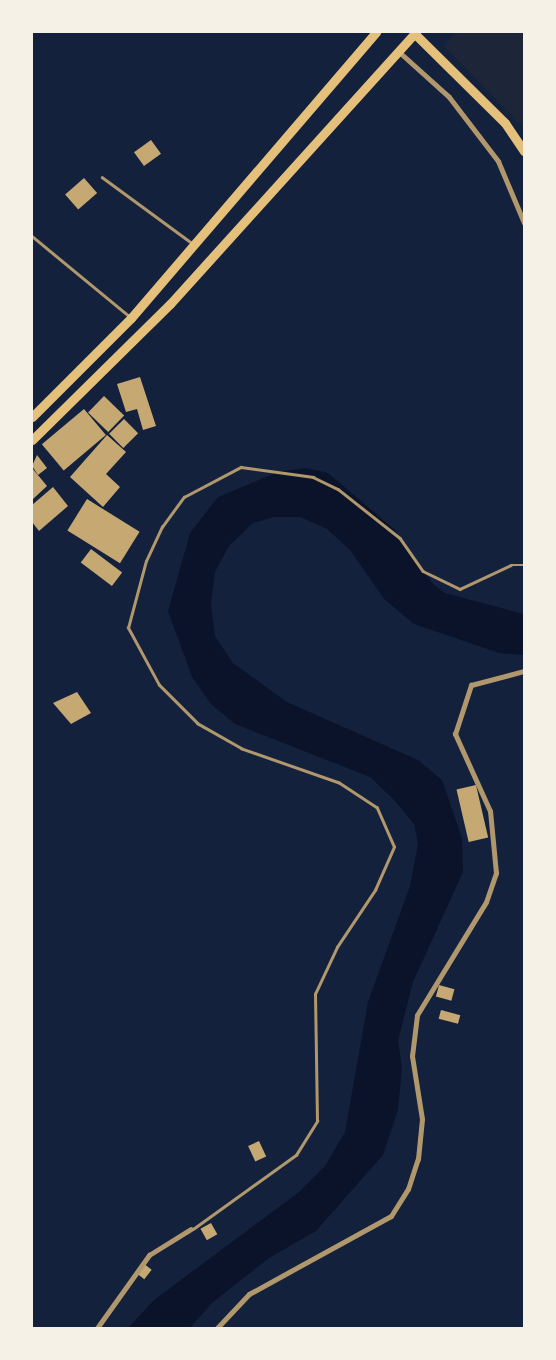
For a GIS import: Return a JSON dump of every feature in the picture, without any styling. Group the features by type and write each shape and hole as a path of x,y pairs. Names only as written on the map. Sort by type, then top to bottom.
{"highway":[{"path":"32,417 131,318 376,32"},
{"path":"32,440 170,304 415,32 505,123 524,151"}],"street":[{"path":"398,51 449,97 498,161 524,223"},
{"path":"216,1328 249,1294 391,1216 408,1189 418,1159 422,1119 412,1056 416,1015 486,902 496,873 490,811 455,734 471,685 524,671"},
{"path":"97,1328 149,1255 191,1229"}],"lane":[{"path":"102,177 194,246"},
{"path":"32,236 131,318"},
{"path":"191,1229 296,1155 317,1121 316,995 337,947 375,890 394,847 377,808 339,783 242,749 198,724 159,685 128,628 146,561 162,527 184,496 242,467 313,477 338,489 400,538 423,571 460,589 511,565 524,565"}],"shaded area":[{"path":"456,32 524,32 524,128 444,46"},
{"path":"306,468 328,473 395,530 433,584 445,593 524,614 524,655 499,653 414,624 384,599 350,550 327,529 300,517 274,517 253,523 229,546 215,572 211,604 215,636 233,663 287,702 418,760 442,780 462,838 463,872 413,982 398,1041 402,1067 398,1110 383,1155 316,1231 269,1258 212,1303 190,1328 128,1328 154,1300 299,1192 325,1166 345,1132 368,1002 410,886 418,844 414,824 394,800 370,777 235,724 211,704 192,677 168,611 190,533 218,497 278,472"}],"building":[{"path":"151,140 161,154 144,166 134,152"},
{"path":"84,178 97,193 78,209 65,194"},
{"path":"140,377 156,426 143,430 137,409 126,412 117,384"},
{"path":"104,396 124,415 108,432 88,413"},
{"path":"84,409 106,435 64,470 42,444"},
{"path":"124,419 138,433 123,448 109,434"},
{"path":"107,435 126,452 106,474 120,487 103,507 70,477"},
{"path":"37,455 47,468 38,475 32,466"},
{"path":"32,468 47,486 32,500"},
{"path":"53,487 68,506 39,531 32,522 32,505"},
{"path":"87,499 140,532 120,563 67,530"},
{"path":"91,549 122,572 112,586 81,563"},
{"path":"77,692 91,713 71,724 53,703"},
{"path":"476,785 488,838 469,842 457,789"},
{"path":"439,985 454,989 451,1001 436,997"},
{"path":"441,1010 460,1015 458,1024 439,1019"},
{"path":"259,1141 266,1156 255,1161 248,1146"},
{"path":"211,1223 217,1234 207,1240 201,1229"},
{"path":"143,1263 152,1270 144,1279 136,1272"}]}
